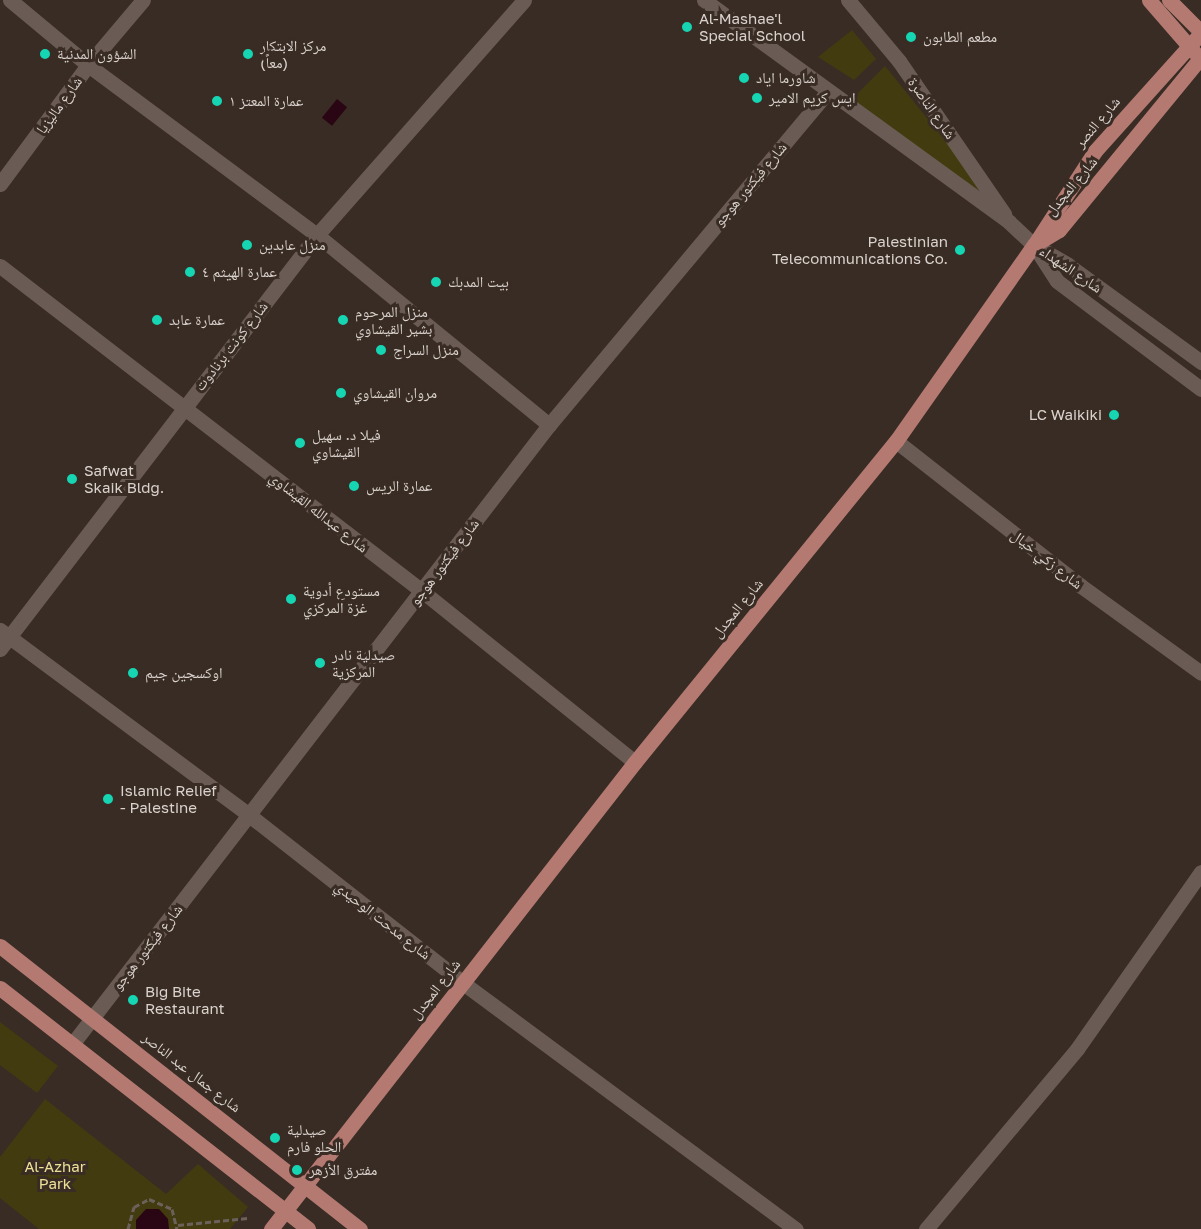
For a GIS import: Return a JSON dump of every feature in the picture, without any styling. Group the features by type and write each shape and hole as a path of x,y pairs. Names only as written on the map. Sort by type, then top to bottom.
{"main road":[{"path":"1149,0 1201,58"},
{"path":"1169,0 1201,33"},
{"name":"شارع النصر","path":"1034,245 1095,151 1201,33"},
{"name":"شارع المجدل","path":"271,1229 635,762 896,441 1034,245 1059,230 1201,58"},
{"name":"شارع جمال عبد الناصر","path":"0,946 360,1229"},
{"path":"0,988 308,1229"}],"street":[{"path":"10,0 88,65 317,235 549,425"},
{"name":"شارع ماليزيا","path":"0,184 88,65 143,0"},
{"name":"شارع كونت برنادوت","path":"3,639 317,235 524,0"},
{"path":"704,0 1009,222 1034,245"},
{"name":"شارع الناصرة","path":"848,0 899,61 1009,222"},
{"name":"شارع فيكتور هوجو","path":"73,1043 549,425 828,91"},
{"name":"شارع الشهداء","path":"1034,245 1068,265 1201,362"},
{"name":"شارع الشهداء","path":"1034,245 1057,281 1201,389"},
{"name":"شارع عبدالله القيشاوي","path":"0,266 422,591 635,762"},
{"name":"شارع زكي خيال","path":"896,441 1081,586 1201,673"},
{"name":"شارع مدحت الوحيدي","path":"3,639 249,815 463,983 776,1223 796,1229"},
{"path":"926,1229 1077,1049 1201,872"}],"path":[{"path":"127,1229 134,1207 149,1199 158,1200 172,1209 178,1227 248,1218"}],"green space":[{"path":"852,30 876,59 854,80 818,57"},
{"path":"885,66 981,185 976,194 851,100"},
{"path":"0,1022 58,1066 37,1093 0,1065"},
{"name":"Al-Azhar Park","path":"45,1099 166,1194 198,1164 248,1207 230,1229 39,1229 0,1198 0,1157"}],"shaded area":[{"path":"337,99 347,107 332,126 322,118"},
{"path":"146,1209 159,1209 168,1219 169,1229 136,1229 136,1220"}],"place":[{"name":"Al-Mashae'l Special School","path":"687,27"},
{"name":"مطعم الطابون","path":"911,37"},
{"name":"الشؤون المدنية","path":"45,54"},
{"name":"مركز الابتكار (معاً)","path":"248,54"},
{"name":"شاورما اياد","path":"744,78"},
{"name":"ايس كريم الامير","path":"757,98"},
{"name":"عمارة المعتز ١","path":"217,101"},
{"name":"منزل عابدين","path":"247,245"},
{"name":"Palestinian Telecommunications Co.","path":"960,250"},
{"name":"عمارة الهيثم ٤","path":"190,272"},
{"name":"بيت المدبك","path":"436,282"},
{"name":"عمارة عابد","path":"157,320"},
{"name":"منزل المرحوم بشير القيشاوي","path":"343,320"},
{"name":"منزل السراج","path":"381,350"},
{"name":"مروان القيشاوي","path":"341,393"},
{"name":"LC Waikiki","path":"1114,415"},
{"name":"فيلا د. سهيل القيشاوي","path":"300,443"},
{"name":"Safwat Skaik Bldg.","path":"72,479"},
{"name":"عمارة الريس","path":"354,486"},
{"name":"مستودع أدوية غزة المركزي","path":"291,599"},
{"name":"صيدلية نادر المركزية","path":"320,663"},
{"name":"اوكسجين جيم","path":"133,673"},
{"name":"Islamic Relief - Palestine","path":"108,799"},
{"name":"Big Bite Restaurant","path":"133,1000"},
{"name":"صيدلية الحلو فارم","path":"275,1138"},
{"name":"مفترق الأزهر","path":"297,1170"}]}
